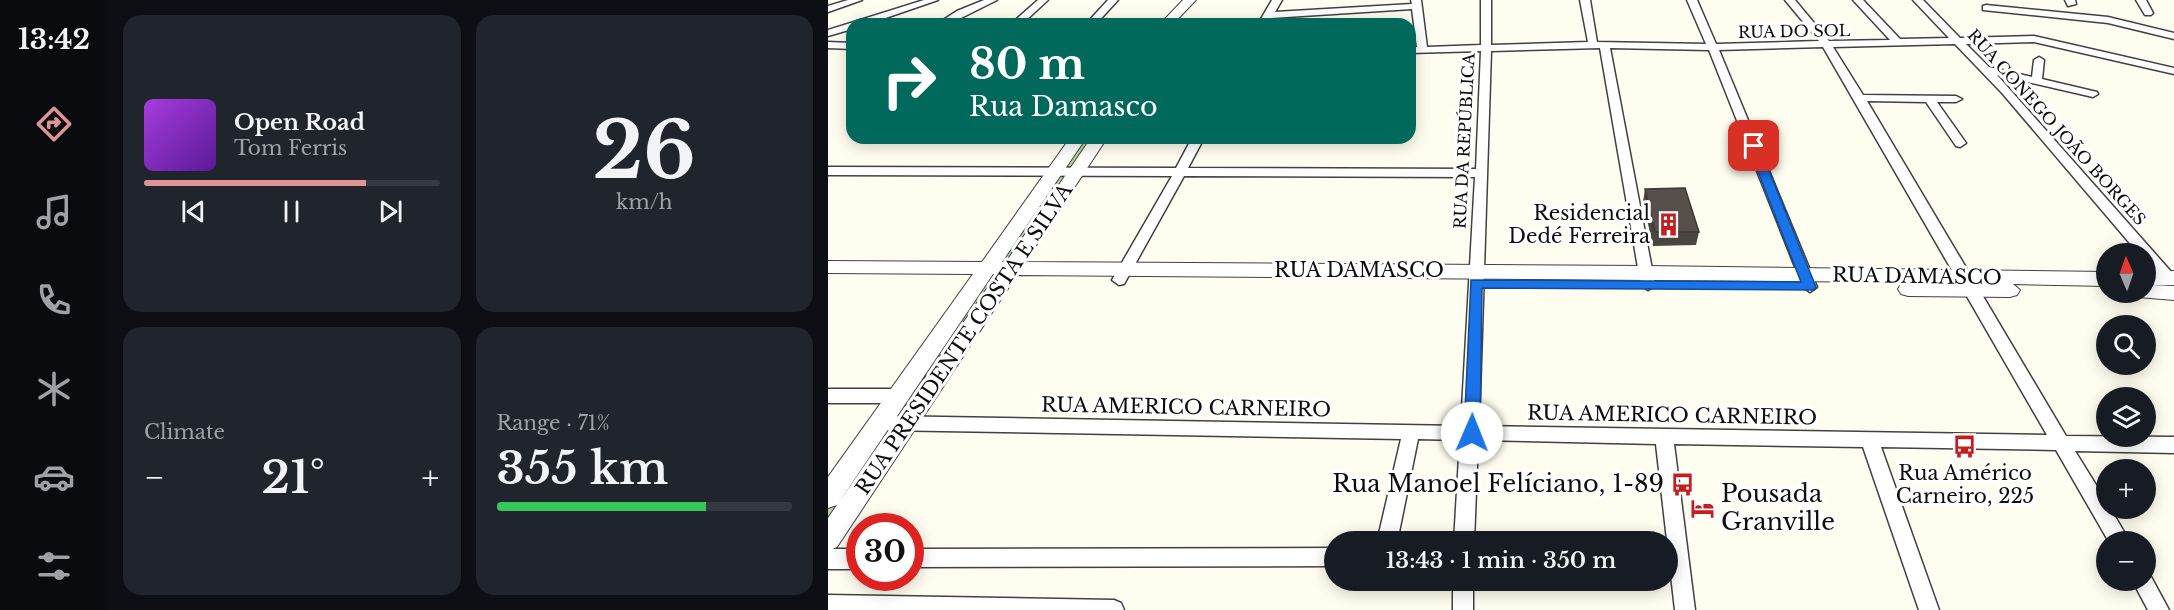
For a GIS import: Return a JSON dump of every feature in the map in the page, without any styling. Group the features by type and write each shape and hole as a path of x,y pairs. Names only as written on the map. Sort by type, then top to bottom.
{"street":[{"path":"828,9 857,0"},
{"path":"877,18 933,0"},
{"path":"952,18 992,0"},
{"path":"1023,18 1043,0"},
{"path":"1096,18 1113,0"},
{"path":"1267,18 1277,0"},
{"name":"RUA DA REPÚBLICA","path":"1465,531 1472,433 1476,277 1487,46 1486,0"},
{"path":"1586,0 1599,45 1647,278"},
{"path":"1692,0 1807,280"},
{"path":"1790,0 1827,45 1860,98 1966,283 2064,443 2114,531"},
{"path":"1858,0 1899,44"},
{"name":"RUA CONEGO JOÃO BORGES","path":"1918,0 1987,70 2172,283"},
{"path":"2141,0 2148,13"},
{"path":"1275,18 1417,3 1422,50"},
{"path":"1172,18 1187,4"},
{"path":"1182,18 1186,13 1187,4"},
{"path":"1986,8 2043,28 2108,20 2174,36"},
{"path":"828,33 846,28"},
{"name":"RUA DO SOL","path":"1416,50 1487,46 1713,47 1899,44 1958,41 2043,28 2174,71"},
{"path":"828,45 846,46"},
{"path":"2037,81 2039,60"},
{"path":"1987,70 2093,94"},
{"path":"1860,98 1956,99"},
{"path":"1930,100 1960,143"},
{"name":"RUA PRESIDENTE COSTA E SILVA","path":"828,539 906,424 1054,173 1074,144"},
{"name":"RUA PRESIDENTE COSTA E SILVA","path":"828,497 901,396 1076,173 1095,144"},
{"path":"1122,274 1164,203 1195,144"},
{"path":"828,171 1481,173"},
{"name":"RUA DAMASCO","path":"828,267 996,273 1966,283 2096,291"},
{"name":"RUA DAMASCO","path":"828,279 996,273"},
{"name":"RUA DAMASCO","path":"1966,283 2096,279"},
{"path":"2156,281 2172,283"},
{"path":"2156,288 2172,283"},
{"path":"828,396 901,396"},
{"name":"RUA AMERICO CARNEIRO","path":"882,423 2174,445"},
{"path":"1389,531 1411,432"},
{"path":"1664,436 1685,610"},
{"path":"1869,440 1929,610"},
{"path":"924,558 1324,557"},
{"path":"828,559 846,559"},
{"path":"1463,591 1463,610"},
{"path":"2148,591 2159,610"},
{"path":"828,605 1114,610"}],"green space":[{"path":"1080,144 1092,144 828,533 828,504"}],"building":[{"path":"1685,188 1699,232 1655,232 1645,189"}],"place":[{"name":"Residencial Dedé Ferreira","path":"1668,224"},
{"name":"Rua Américo Carneiro, 225","path":"1965,446"},
{"name":"Rua Manoel Felíciano, 1-89","path":"1682,484"},
{"name":"Pousada Granville","path":"1703,508"}],"route":[{"path":"1472,433 1475,284 1810,287 1754,146"}]}
